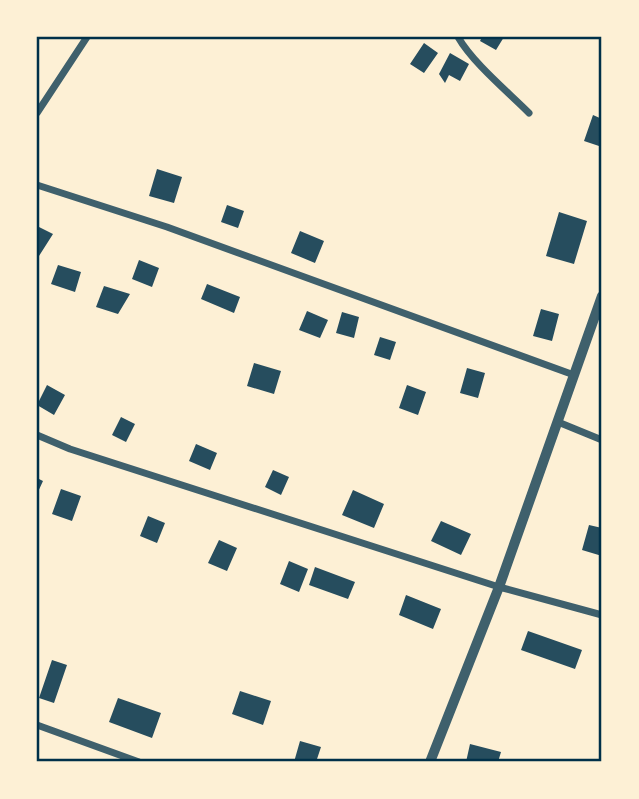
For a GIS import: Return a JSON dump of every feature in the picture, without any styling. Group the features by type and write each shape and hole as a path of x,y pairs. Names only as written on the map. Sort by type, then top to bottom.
{"street":[{"path":"37,113 87,37"},
{"path":"458,37 463,46 529,113"},
{"path":"37,185 167,227 574,375"},
{"path":"430,762 499,587 602,296"},
{"path":"558,422 602,440"},
{"path":"37,435 70,449 499,587 602,615"},
{"path":"37,725 139,762"}],"building":[{"path":"482,37 504,37 496,50 480,41"},
{"path":"424,43 438,53 424,73 410,64"},
{"path":"450,53 469,64 460,81 449,75 445,83 439,74"},
{"path":"593,115 602,119 602,147 584,141"},
{"path":"157,169 182,177 174,203 149,196"},
{"path":"227,205 244,211 238,228 221,222"},
{"path":"559,212 587,221 574,264 546,256"},
{"path":"37,226 53,234 39,256 37,256"},
{"path":"300,231 324,241 315,263 291,253"},
{"path":"139,260 159,268 152,287 132,279"},
{"path":"58,265 81,272 75,292 51,284"},
{"path":"207,284 240,297 234,313 201,299"},
{"path":"104,286 130,294 118,314 96,307"},
{"path":"541,309 559,314 552,341 533,336"},
{"path":"307,311 328,320 320,338 299,330"},
{"path":"342,312 359,317 354,338 336,333"},
{"path":"380,337 396,342 390,360 374,355"},
{"path":"254,363 281,371 274,394 247,386"},
{"path":"467,368 485,373 478,398 460,393"},
{"path":"47,385 65,395 54,415 37,405"},
{"path":"407,385 426,392 418,415 399,408"},
{"path":"121,417 135,424 126,442 112,435"},
{"path":"196,444 217,453 210,470 189,461"},
{"path":"273,470 289,477 281,495 265,487"},
{"path":"37,478 43,481 37,494"},
{"path":"61,489 81,496 72,521 52,514"},
{"path":"353,490 384,504 374,528 342,515"},
{"path":"148,516 165,523 157,543 140,536"},
{"path":"441,521 471,534 461,555 431,541"},
{"path":"589,525 602,528 602,556 582,550"},
{"path":"219,540 237,548 227,571 208,563"},
{"path":"289,561 308,569 299,592 280,584"},
{"path":"315,567 355,582 348,599 309,585"},
{"path":"406,595 441,609 433,629 399,615"},
{"path":"528,631 582,650 575,669 521,650"},
{"path":"52,660 67,665 54,703 39,698"},
{"path":"240,691 271,701 263,725 232,714"},
{"path":"118,698 161,713 152,738 109,722"},
{"path":"300,741 321,747 316,762 294,762"},
{"path":"470,744 501,752 498,762 466,762"}]}
